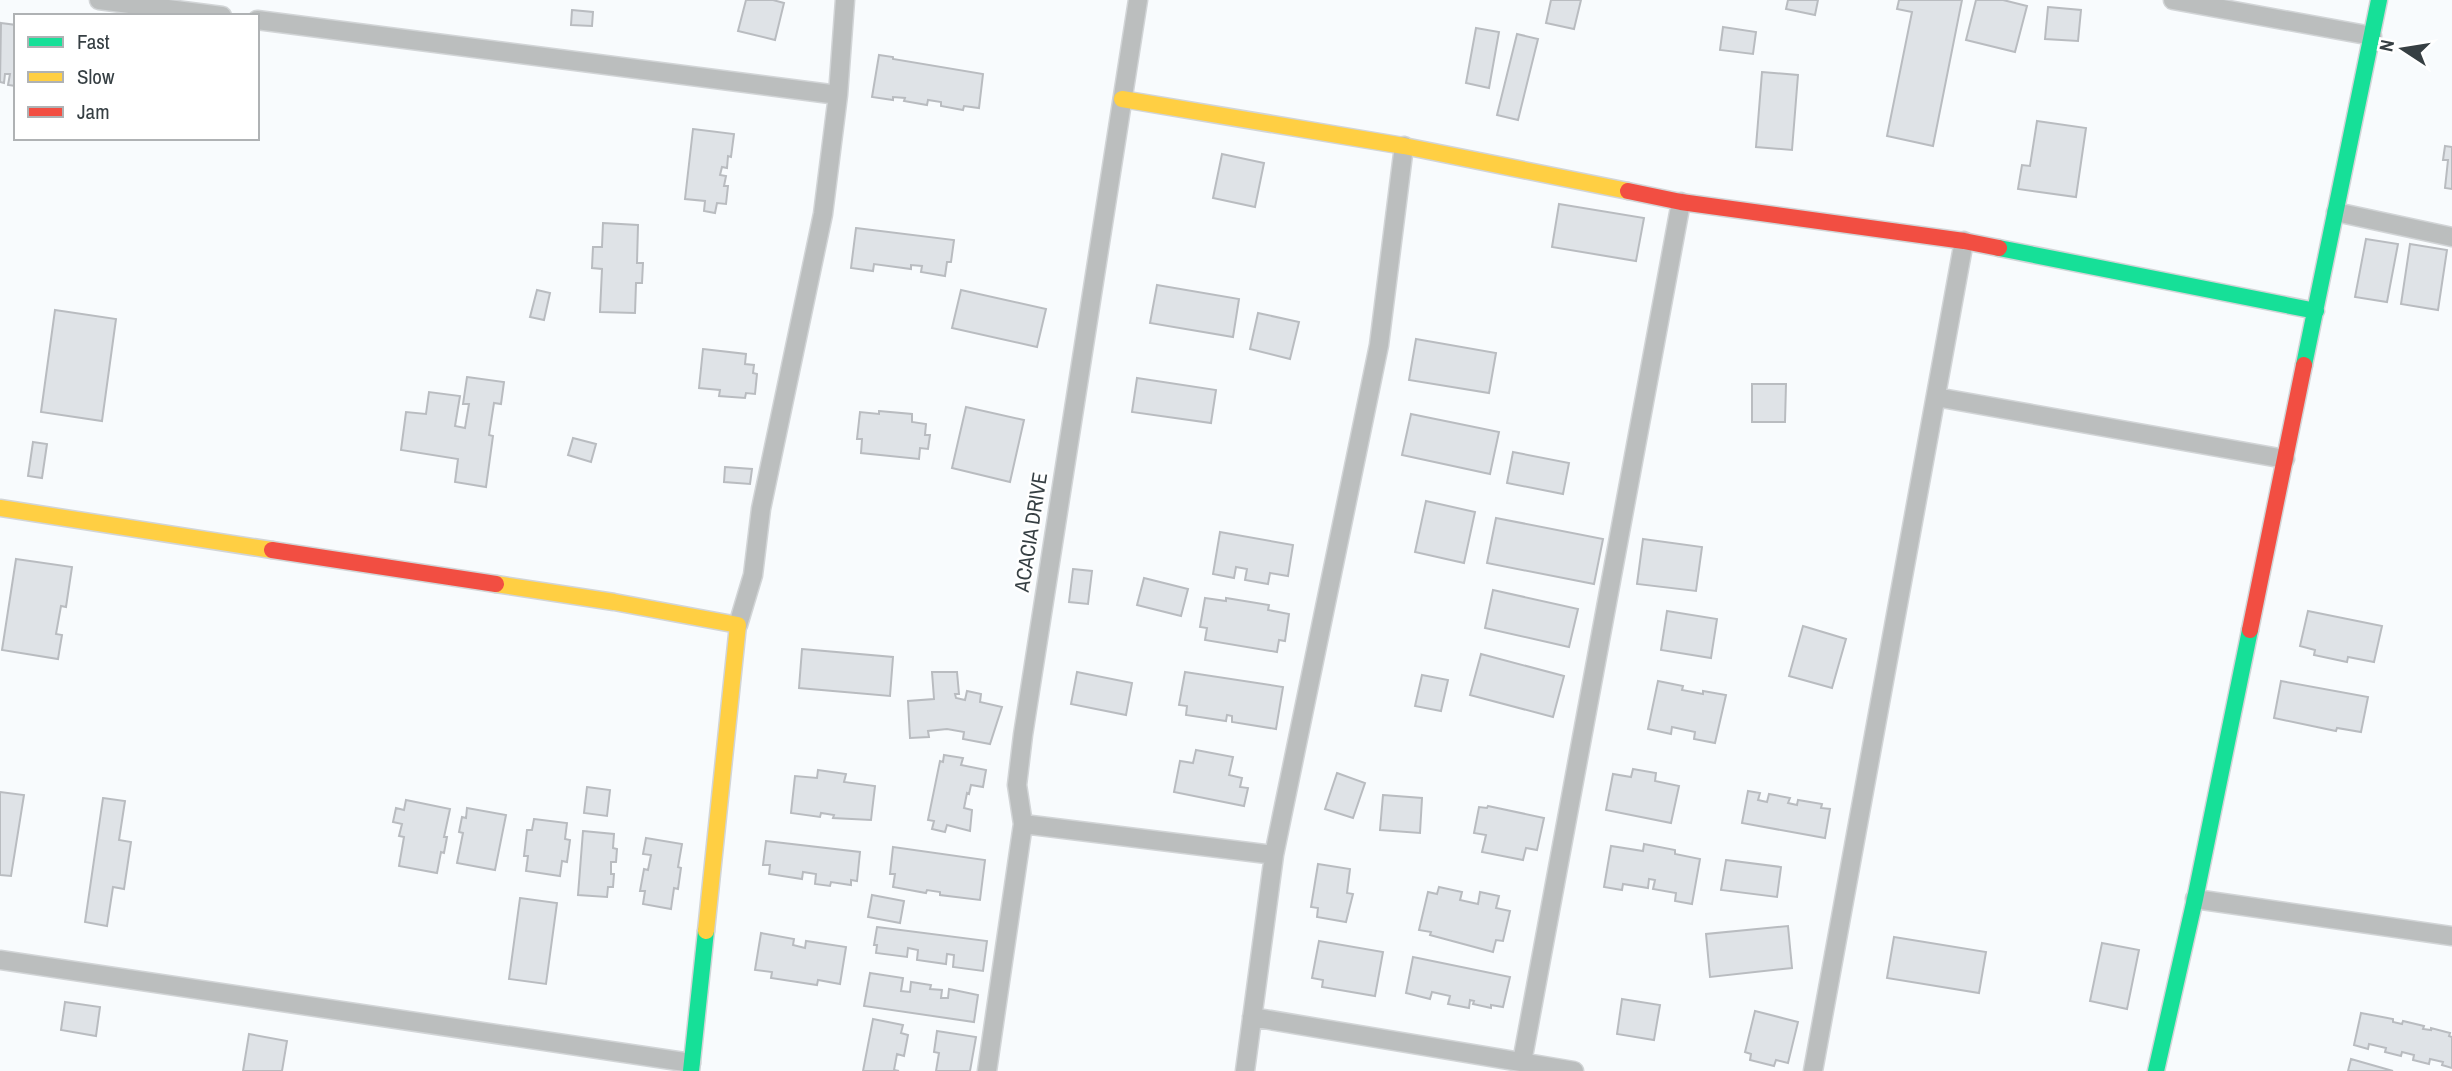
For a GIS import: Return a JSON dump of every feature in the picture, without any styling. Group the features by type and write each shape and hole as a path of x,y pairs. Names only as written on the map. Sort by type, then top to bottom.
{"street":[{"path":"99,0 207,14"},
{"path":"0,960 691,1067 724,778 738,625 753,575 761,509 823,214 838,95 845,0"},
{"name":"ACACIA DRIVE","path":"987,1071 1023,824 1017,785 1023,736 1138,0"},
{"path":"2173,0 2372,36"},
{"path":"2156,1071 2195,899 2379,0"},
{"path":"259,20 838,95"},
{"path":"1122,99 1404,146 1681,202 1964,241 2316,311"},
{"path":"1245,1071 1274,856 1379,345 1404,146"},
{"path":"1522,1062 1681,202"},
{"path":"2336,212 2452,237"},
{"path":"1813,1071 1964,241"},
{"path":"1936,397 2285,459"},
{"path":"0,508 614,601 738,625"},
{"path":"1023,824 1274,856"},
{"path":"2195,899 2452,936"},
{"path":"1252,1017 1574,1071"}],"building":[{"path":"746,0 773,0 784,3 775,40 738,31"},
{"path":"1551,0 1581,0 1574,29 1546,23"},
{"path":"1788,0 1818,0 1815,15 1786,9"},
{"path":"1899,0 1962,0 1933,146 1887,136 1912,12 1897,9"},
{"path":"1976,0 2003,0 2027,6 2015,52 1966,40"},
{"path":"2048,7 2081,10 2078,41 2045,39"},
{"path":"572,10 593,12 592,26 571,25"},
{"path":"1,23 14,25 14,86 8,85 10,74 5,74 4,83 0,82"},
{"path":"1723,27 1756,32 1753,54 1720,50"},
{"path":"1476,28 1499,32 1489,88 1466,83"},
{"path":"1517,34 1538,39 1518,120 1497,115"},
{"path":"879,55 983,74 979,108 964,106 963,110 941,106 941,102 928,100 927,105 904,101 905,98 893,97 893,100 872,97"},
{"path":"1762,72 1798,75 1792,150 1756,147"},
{"path":"2037,121 2086,128 2076,197 2018,189 2022,165 2030,166"},
{"path":"693,129 734,134 731,157 728,156 727,168 722,167 720,175 726,176 726,204 717,203 715,213 704,211 705,201 685,199"},
{"path":"2445,146 2452,147 2452,189 2445,188 2448,160 2443,160"},
{"path":"1222,154 1264,163 1255,207 1213,198"},
{"path":"1559,204 1644,218 1636,261 1552,247"},
{"path":"603,223 638,225 637,263 643,263 642,283 636,283 635,313 600,312 602,269 592,268 593,247 602,247"},
{"path":"856,228 954,240 951,262 947,262 945,276 921,272 922,266 911,265 911,269 874,264 873,271 851,268"},
{"path":"2366,239 2398,244 2387,302 2355,297"},
{"path":"2410,244 2447,250 2438,310 2401,304"},
{"path":"1157,285 1239,299 1233,337 1150,323"},
{"path":"537,290 550,293 544,320 530,317"},
{"path":"961,290 1046,309 1037,347 952,328"},
{"path":"55,310 116,319 102,421 41,412"},
{"path":"1258,313 1299,322 1290,359 1250,349"},
{"path":"1416,339 1496,353 1489,393 1409,380"},
{"path":"703,349 746,354 745,364 754,365 753,373 757,374 755,394 746,393 745,398 719,396 720,390 699,388"},
{"path":"467,377 504,382 501,404 494,403 489,435 493,436 486,487 455,482 458,459 401,450 406,412 426,414 429,392 460,396 455,426 465,428 469,404 463,404"},
{"path":"1137,378 1216,390 1211,423 1132,412"},
{"path":"1752,384 1786,384 1785,422 1752,422"},
{"path":"966,407 1024,420 1010,482 952,468"},
{"path":"879,411 912,414 912,422 926,424 925,435 930,435 928,449 920,448 919,459 861,453 862,439 857,439 860,412 879,414"},
{"path":"1411,414 1499,432 1490,474 1402,455"},
{"path":"573,438 596,444 591,462 568,455"},
{"path":"33,442 47,444 42,478 28,476"},
{"path":"1513,452 1569,463 1563,494 1507,483"},
{"path":"725,467 752,469 750,484 724,482"},
{"path":"1426,501 1475,512 1464,563 1415,552"},
{"path":"1496,518 1603,539 1594,584 1487,563"},
{"path":"1220,532 1293,545 1288,576 1270,573 1268,584 1245,580 1247,569 1236,567 1234,578 1213,574"},
{"path":"1643,539 1702,547 1696,591 1637,584"},
{"path":"16,559 72,567 66,607 61,606 56,634 62,635 58,659 2,650"},
{"path":"1073,569 1092,571 1088,604 1069,602"},
{"path":"1144,578 1188,589 1181,616 1137,605"},
{"path":"1493,590 1578,609 1569,647 1485,628"},
{"path":"1205,598 1226,601 1226,598 1269,605 1268,610 1289,614 1285,641 1279,640 1277,652 1205,640 1207,628 1200,627"},
{"path":"1667,611 1717,619 1711,658 1661,650"},
{"path":"2308,611 2382,626 2374,662 2348,657 2347,662 2314,655 2315,650 2300,646"},
{"path":"1803,626 1846,639 1832,688 1789,676"},
{"path":"802,649 893,657 890,696 799,688"},
{"path":"1481,654 1564,676 1553,717 1470,695"},
{"path":"932,672 957,672 959,694 955,694 956,698 965,700 967,691 981,694 980,702 1002,707 990,744 963,739 964,732 947,729 928,731 929,737 910,738 908,701 934,699"},
{"path":"1077,672 1132,683 1126,715 1071,704"},
{"path":"1185,672 1283,687 1276,729 1232,722 1232,716 1227,715 1226,721 1186,715 1187,706 1179,705"},
{"path":"1422,675 1448,680 1441,711 1415,706"},
{"path":"1658,681 1683,686 1682,690 1726,695 1715,743 1694,739 1695,732 1672,727 1671,734 1648,729"},
{"path":"2281,681 2368,697 2361,732 2337,728 2336,731 2274,718"},
{"path":"1196,750 1233,757 1229,775 1242,778 1240,787 1248,788 1244,806 1174,792 1180,761 1193,763"},
{"path":"944,755 963,758 961,765 986,770 983,787 971,785 969,794 967,793 964,808 972,810 970,831 947,825 945,832 932,829 934,821 928,820 940,761 943,762"},
{"path":"1633,769 1656,773 1655,781 1679,786 1671,823 1606,810 1613,774 1631,777"},
{"path":"818,770 846,774 844,782 875,786 871,820 833,818 834,815 821,813 820,817 791,813 795,776 817,778"},
{"path":"1337,773 1365,783 1353,818 1325,809"},
{"path":"587,787 610,790 607,816 584,813"},
{"path":"1748,791 1760,793 1758,800 1767,802 1769,794 1790,798 1788,803 1797,805 1798,800 1822,804 1821,808 1830,809 1825,838 1742,823"},
{"path":"0,792 24,795 11,876 0,875"},
{"path":"1383,795 1422,798 1420,833 1380,830"},
{"path":"103,798 125,801 119,840 131,842 124,889 113,887 107,926 85,922"},
{"path":"406,800 450,809 444,837 447,837 444,853 441,852 437,873 399,866 404,837 399,836 402,824 393,822 396,808 404,810"},
{"path":"1488,806 1544,818 1537,850 1526,848 1523,860 1482,852 1486,835 1474,833 1479,807"},
{"path":"467,808 506,815 495,870 457,863 463,833 459,832 462,817 466,818"},
{"path":"534,819 567,823 565,839 570,840 567,862 562,861 560,876 526,871 528,856 524,856 527,830 532,830"},
{"path":"583,831 614,834 616,862 611,862 613,887 608,887 607,897 578,895"},
{"path":"646,838 682,844 678,889 674,888 671,909 643,904 645,891 640,891 644,869 648,870 651,855 643,854"},
{"path":"766,841 860,852 857,881 851,880 851,885 831,882 830,886 815,884 816,874 803,872 802,879 769,874 770,865 763,865"},
{"path":"1644,844 1675,850 1675,854 1700,859 1692,904 1675,901 1676,893 1653,889 1655,880 1649,879 1648,888 1623,884 1622,890 1604,887 1611,846 1643,851"},
{"path":"893,847 985,860 980,900 893,887 895,874 890,874"},
{"path":"1726,860 1781,867 1777,897 1721,890"},
{"path":"1318,864 1350,869 1347,893 1353,894 1346,922 1317,917 1318,908 1311,907"},
{"path":"1439,887 1462,892 1460,900 1478,904 1480,892 1499,896 1496,908 1510,911 1503,941 1496,940 1493,952 1419,930 1428,892 1437,894"},
{"path":"872,895 904,901 900,923 868,917"},
{"path":"520,898 557,903 546,984 509,979"},
{"path":"1788,926 1792,968 1710,977 1706,934"},
{"path":"877,927 987,941 983,971 953,967 954,955 947,954 946,964 917,960 918,950 908,948 907,957 876,953 877,945 874,945"},
{"path":"761,933 794,939 793,945 805,948 806,941 846,947 840,984 818,980 817,985 771,978 772,972 755,970"},
{"path":"1894,937 1986,952 1979,993 1887,978"},
{"path":"1319,941 1383,952 1375,996 1322,987 1323,980 1312,978"},
{"path":"2102,943 2139,950 2127,1009 2090,1001"},
{"path":"1413,957 1510,977 1503,1007 1491,1005 1491,1008 1473,1004 1474,1001 1470,1000 1469,1008 1448,1004 1450,996 1432,992 1430,999 1406,993"},
{"path":"870,973 903,978 901,991 910,992 911,982 942,990 941,998 948,998 949,989 978,995 974,1022 864,1006"},
{"path":"1622,999 1660,1005 1654,1040 1617,1034"},
{"path":"65,1002 100,1007 96,1036 61,1030"},
{"path":"1755,1011 1798,1022 1788,1063 1776,1060 1774,1066 1750,1060 1751,1054 1745,1052"},
{"path":"2361,1013 2450,1033 2452,1068 2442,1065 2443,1062 2430,1059 2429,1064 2413,1060 2414,1055 2402,1052 2401,1056 2385,1052 2386,1048 2369,1044 2368,1049 2354,1045"},
{"path":"873,1019 903,1025 901,1033 908,1035 904,1056 897,1054 894,1070 899,1071 863,1071"},
{"path":"937,1031 976,1037 970,1071 936,1071 939,1053 934,1052"},
{"path":"249,1034 287,1041 282,1071 243,1071"},
{"path":"2351,1059 2393,1071 2348,1071"}],"traffic: fast":[{"path":"2304,365 2379,0"},
{"path":"1999,248 2316,311"},
{"path":"2156,1071 2195,899 2250,630"},
{"path":"691,1071 706,931"}],"traffic: slow":[{"path":"1122,99 1404,146 1628,191"},
{"path":"0,508 272,550"},
{"path":"496,584 738,625 706,931"}],"traffic: jam":[{"path":"1628,191 1681,202 1999,248"},
{"path":"2250,630 2304,365"},
{"path":"272,550 496,584"}]}
